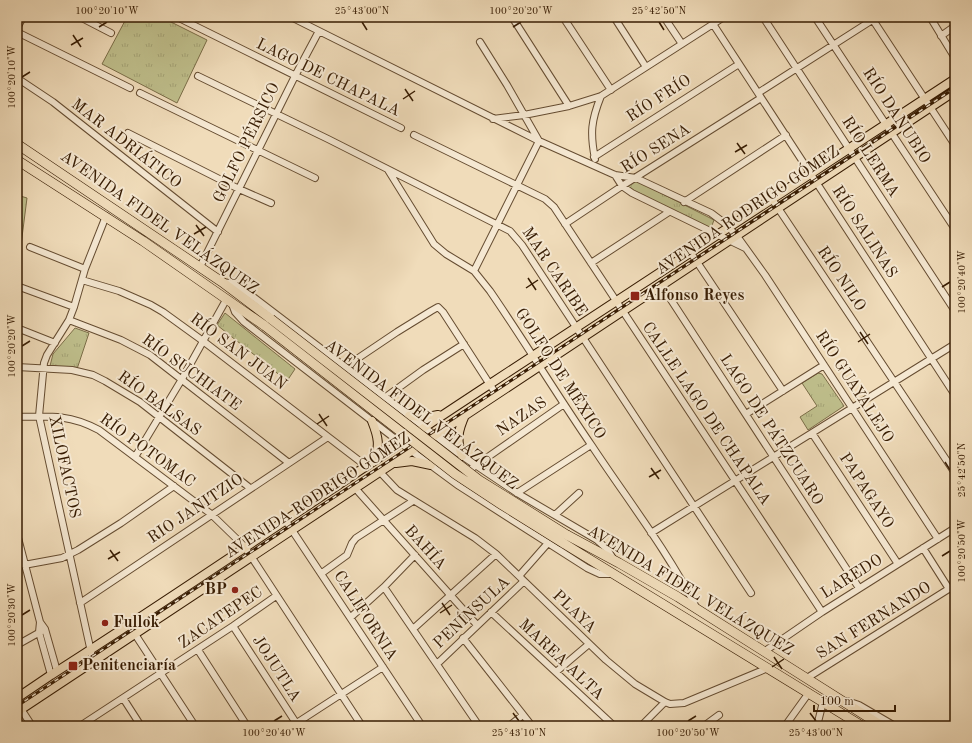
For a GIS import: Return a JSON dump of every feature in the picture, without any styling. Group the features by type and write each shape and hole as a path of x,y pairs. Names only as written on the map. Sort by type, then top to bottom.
{"highway":[{"name":"AVENIDA FIDEL VELÁZQUEZ","path":"17,144 222,282 268,323 479,480 613,574 862,726"},
{"name":"AVENIDA FIDEL VELÁZQUEZ","path":"17,160 106,216 229,301 268,323"},
{"name":"AVENIDA FIDEL VELÁZQUEZ","path":"565,539 614,560 765,651 882,726"}],"main road":[{"name":"AVENIDA RODRIGO GÓMEZ","path":"17,698 286,521 423,427 955,79"},
{"name":"AVENIDA RODRIGO GÓMEZ","path":"19,710 955,91"},
{"path":"409,416 428,418 445,414"},
{"path":"462,456 457,438 458,430 465,415"},
{"path":"369,464 376,456 379,444 372,421"},
{"path":"393,463 412,461 431,465"}],"street":[{"path":"17,28 23,17"},
{"path":"80,17 111,33"},
{"path":"291,17 539,141 614,175 636,178 684,202 711,213 729,227 734,238"},
{"path":"512,17 569,106"},
{"path":"563,17 611,90"},
{"path":"614,17 646,67"},
{"path":"664,17 682,44"},
{"path":"493,119 524,115 569,106 601,96 715,21 724,17"},
{"name":"RÍO LERMA","path":"763,17 955,311"},
{"name":"RÍO DANUBIO","path":"815,17 955,229"},
{"path":"930,17 955,58"},
{"name":"LAGO DE CHAPALA","path":"179,18 400,128"},
{"path":"874,18 955,145"},
{"name":"RÍO SENA","path":"565,224 760,96 874,18"},
{"name":"RÍO SALINAS","path":"715,21 739,64 955,395"},
{"path":"941,36 955,26"},
{"name":"GOLFO PÉRSICO","path":"200,267 319,31"},
{"path":"17,32 130,88"},
{"path":"480,42 539,141"},
{"name":"RÍO FRÍO","path":"594,157 739,64"},
{"name":"MAR CARIBE","path":"198,76 510,231 517,238 751,593"},
{"name":"MAR ADRIÁTICO","path":"17,78 53,102 218,232"},
{"path":"140,93 258,152 314,178"},
{"path":"595,167 592,128 596,109 601,96"},
{"path":"128,133 270,203"},
{"path":"414,135 517,185"},
{"path":"684,202 786,135"},
{"path":"474,271 539,141"},
{"name":"GOLFO DE MÉXICO","path":"387,169 434,244 446,254 474,271 494,296 686,587 696,609"},
{"path":"614,175 622,186 632,193 669,212 718,234 734,238"},
{"name":"CALLE LAGO DE CHAPALA","path":"517,185 550,202 822,612"},
{"name":"RÍO NILO","path":"772,199 955,474"},
{"path":"591,263 669,212"},
{"name":"XILOFACTOS","path":"94,661 39,416 42,369 47,355 69,320 85,269 106,216"},
{"name":"RÍO GUAYALEJO","path":"734,238 748,250 938,539"},
{"path":"30,247 85,269"},
{"path":"690,253 783,391"},
{"name":"RÍO SAN JUAN","path":"82,280 119,292 151,305 163,312 204,341 328,437 369,464"},
{"path":"222,282 230,282 239,287 462,456 517,493 597,540 607,549 614,560"},
{"path":"17,286 74,307"},
{"name":"LAGO DE PÁTZCUARO","path":"662,286 859,588"},
{"path":"135,457 160,418 204,341 229,301 235,312 244,322 411,451 459,486 592,571 600,574 613,574"},
{"path":"345,367 402,328 438,307 443,312 496,394"},
{"name":"RÍO SUCHIATE","path":"69,320 122,340 150,355 289,463"},
{"path":"17,328 55,343"},
{"path":"362,412 372,408 384,397 464,344"},
{"path":"651,533 955,344"},
{"path":"746,414 824,365"},
{"name":"RÍO BALSAS","path":"17,367 72,370 93,375 119,388 250,488"},
{"name":"NAZAS","path":"459,486 461,476 564,404"},
{"name":"RÍO POTOMAC","path":"17,417 58,416 90,424 211,514 245,547 252,556 276,596 362,726"},
{"name":"PAPAGAYO","path":"812,433 898,564"},
{"name":"RIO JANITZIO","path":"80,603 328,437"},
{"path":"517,493 591,445"},
{"name":"PLAYA","path":"380,472 397,490 475,538 496,554 588,644 622,674 665,702 670,704 684,703 768,668"},
{"path":"24,565 58,559 69,555 116,526 174,486"},
{"name":"BAHÍA","path":"355,488 477,625"},
{"path":"554,515 579,493"},
{"path":"322,573 347,556 352,543 356,538 413,501"},
{"name":"CALIFORNIA","path":"286,521 322,573 422,726"},
{"name":"LAREDO","path":"765,651 859,588 955,528"},
{"path":"17,536 54,673"},
{"path":"519,576 548,544"},
{"path":"923,548 949,589"},
{"path":"413,629 496,554"},
{"path":"351,617 415,556"},
{"name":"PENÍNSULA","path":"437,664 524,581"},
{"name":"SAN FERNANDO","path":"807,678 955,585"},
{"path":"384,587 479,726"},
{"name":"ZACATEPEC","path":"80,726 90,723 123,698 198,650 276,596"},
{"name":"MAREA ALTA","path":"491,612 614,726"},
{"path":"129,625 195,726"},
{"name":"JOJUTLA","path":"233,626 296,725"},
{"path":"17,645 42,631"},
{"path":"463,638 532,726"},
{"path":"556,672 588,644"},
{"path":"198,650 247,726"},
{"path":"296,725 383,667"},
{"path":"785,726 808,694"},
{"path":"123,698 141,726"},
{"path":"841,701 852,702 859,705 895,726"},
{"path":"640,726 665,702"},
{"path":"817,726 822,702"},
{"path":"19,710 32,726"},
{"path":"509,726 523,715"},
{"path":"704,726 719,716"}],"green space":[{"path":"127,17 161,17 207,40 177,103 102,64"},
{"path":"637,181 714,220 711,228 708,229 627,188 630,184"},
{"path":"17,195 27,198 21,245 17,245"},
{"path":"225,313 295,369 287,381 217,325"},
{"path":"75,328 89,333 77,369 50,366 53,354"},
{"path":"818,373 822,374 844,406 808,430 800,417 817,406 802,383"}],"railway":[{"path":"17,706 955,88"}],"place":[{"name":"Alfonso Reyes","path":"635,296"},
{"name":"BP","path":"235,590"},
{"name":"Fullok","path":"105,623"},
{"name":"Penitenciaría","path":"73,666"}]}
